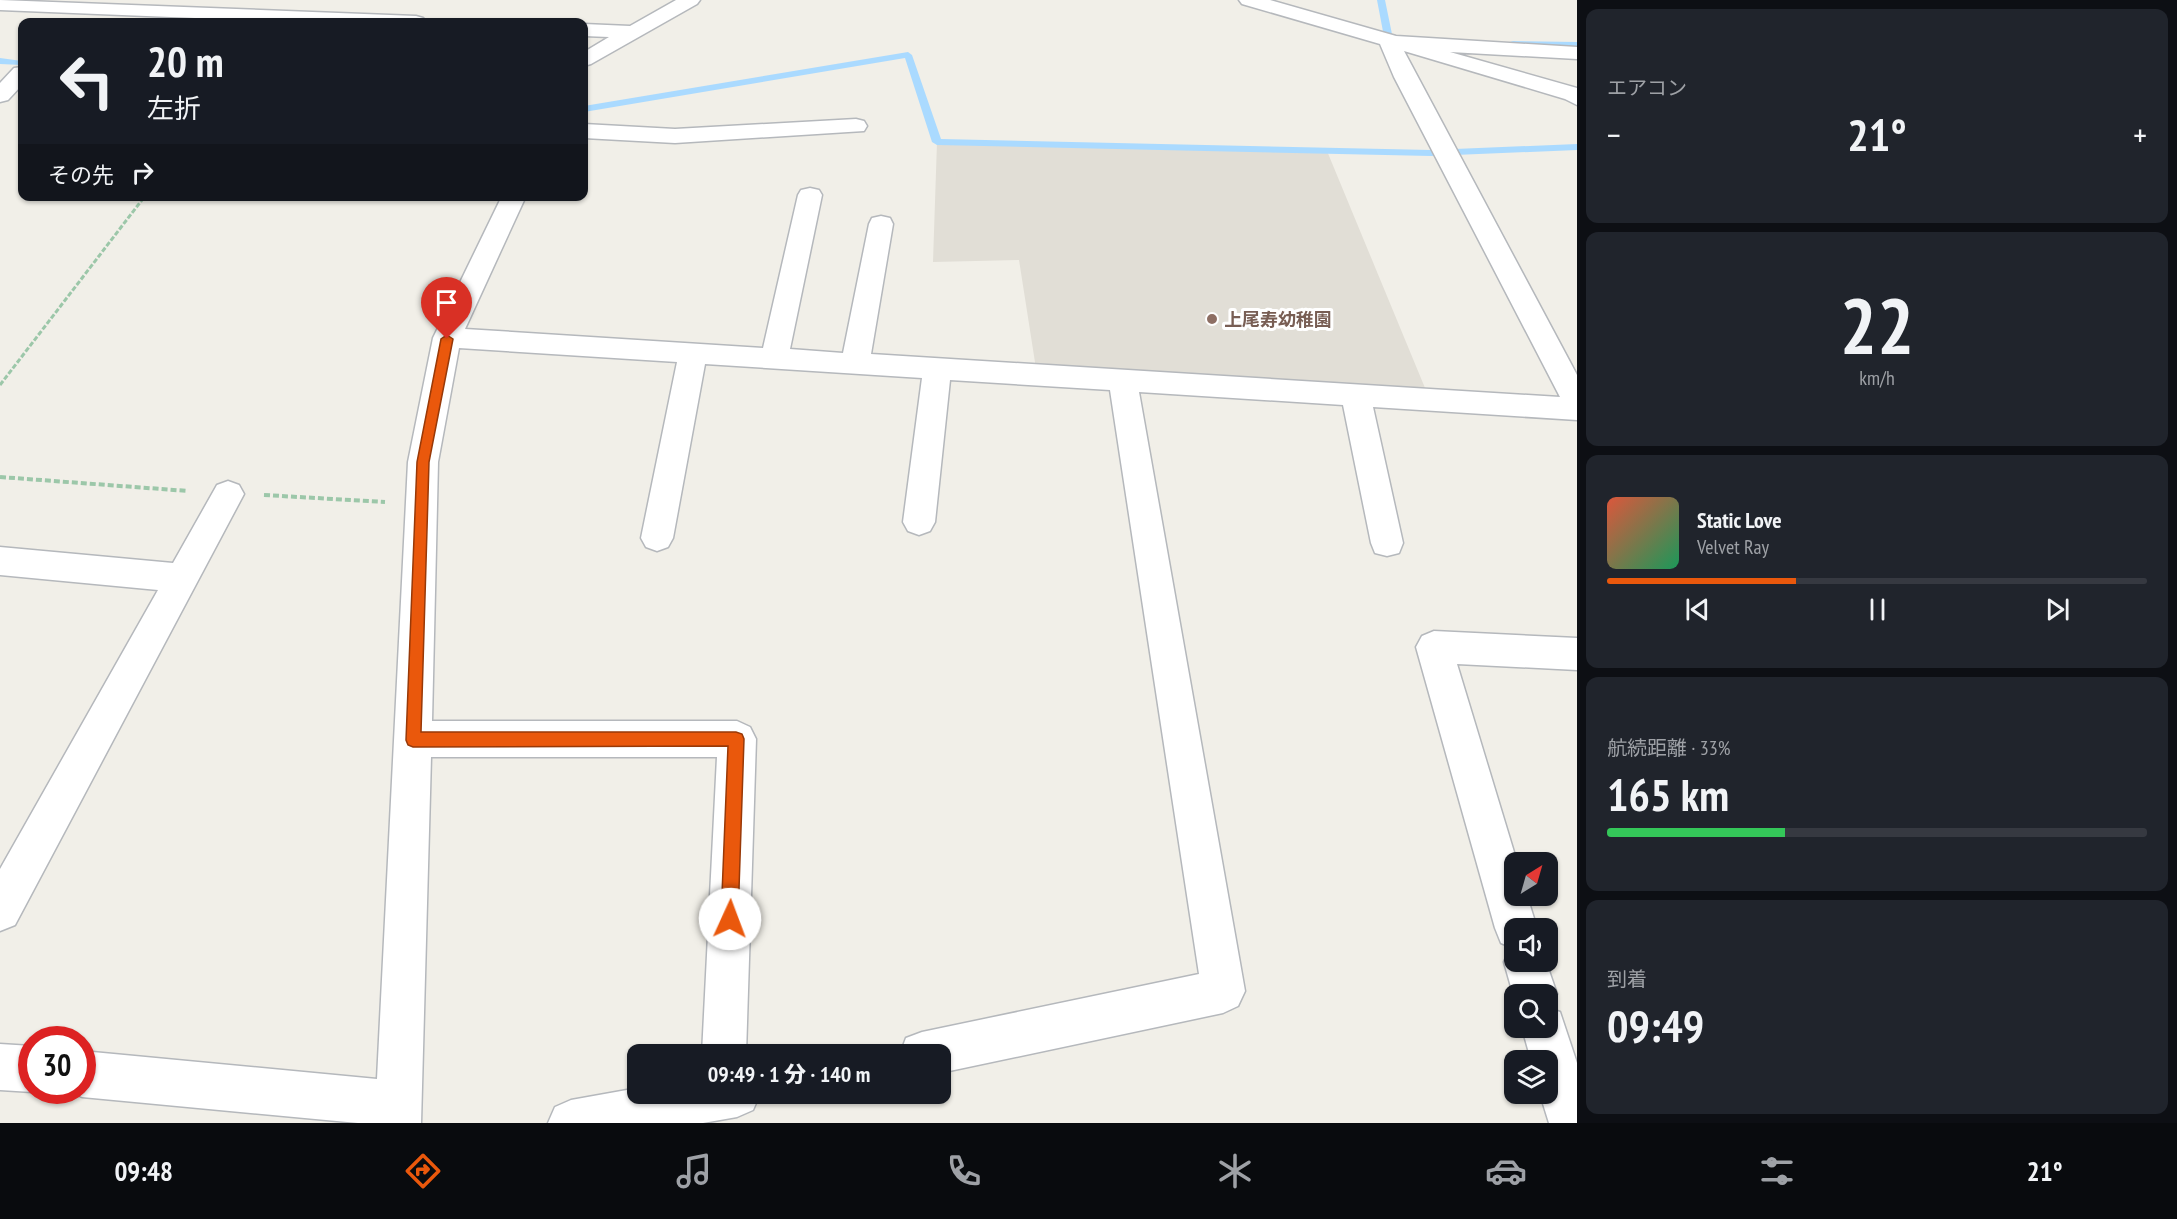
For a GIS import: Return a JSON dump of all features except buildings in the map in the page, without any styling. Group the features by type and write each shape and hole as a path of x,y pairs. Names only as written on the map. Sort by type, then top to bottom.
{"street":[{"path":"209,13 225,0"},
{"path":"588,58 690,0"},
{"path":"1249,0 1575,96"},
{"path":"0,4 48,3 89,8 324,18"},
{"path":"78,18 89,8"},
{"path":"588,30 631,32"},
{"path":"1389,42 1577,53"},
{"path":"1389,42 1405,77 1577,402"},
{"path":"1546,52 1575,96"},
{"path":"0,97 18,77"},
{"path":"0,97 18,99"},
{"path":"588,131 675,136 856,126"},
{"path":"774,359 810,195"},
{"path":"96,1076 399,1114 423,462 447,339 512,201"},
{"path":"855,364 881,224"},
{"path":"447,339 1577,409"},
{"path":"657,538 693,354"},
{"path":"919,522 937,369"},
{"path":"951,1048 1223,991 1123,381"},
{"path":"1356,395 1386,543"},
{"path":"0,910 228,494"},
{"path":"0,561 182,578"},
{"path":"1513,918 1434,647 1577,654"},
{"path":"413,740 736,739 728,1044"},
{"path":"1547,1038 1572,1123"},
{"path":"0,1066 18,1068"},
{"path":"571,1123 649,1104"}],"path":[{"path":"0,385 140,201"}],"shaded area":[{"name":"上尾寿幼稚園","path":"937,142 1327,151 1430,400 1037,375 1019,260 933,262"}],"waterway":[{"path":"1381,0 1389,42 1398,42"},
{"path":"1513,44 1577,45"},
{"path":"588,108 908,55 937,142 1431,153 1577,147"},
{"path":"0,61 18,63"}],"place":[{"name":"上尾寿幼稚園","path":"1212,319"}],"route":[{"path":"447,339 423,462 413,740 736,739 730,919"}]}
